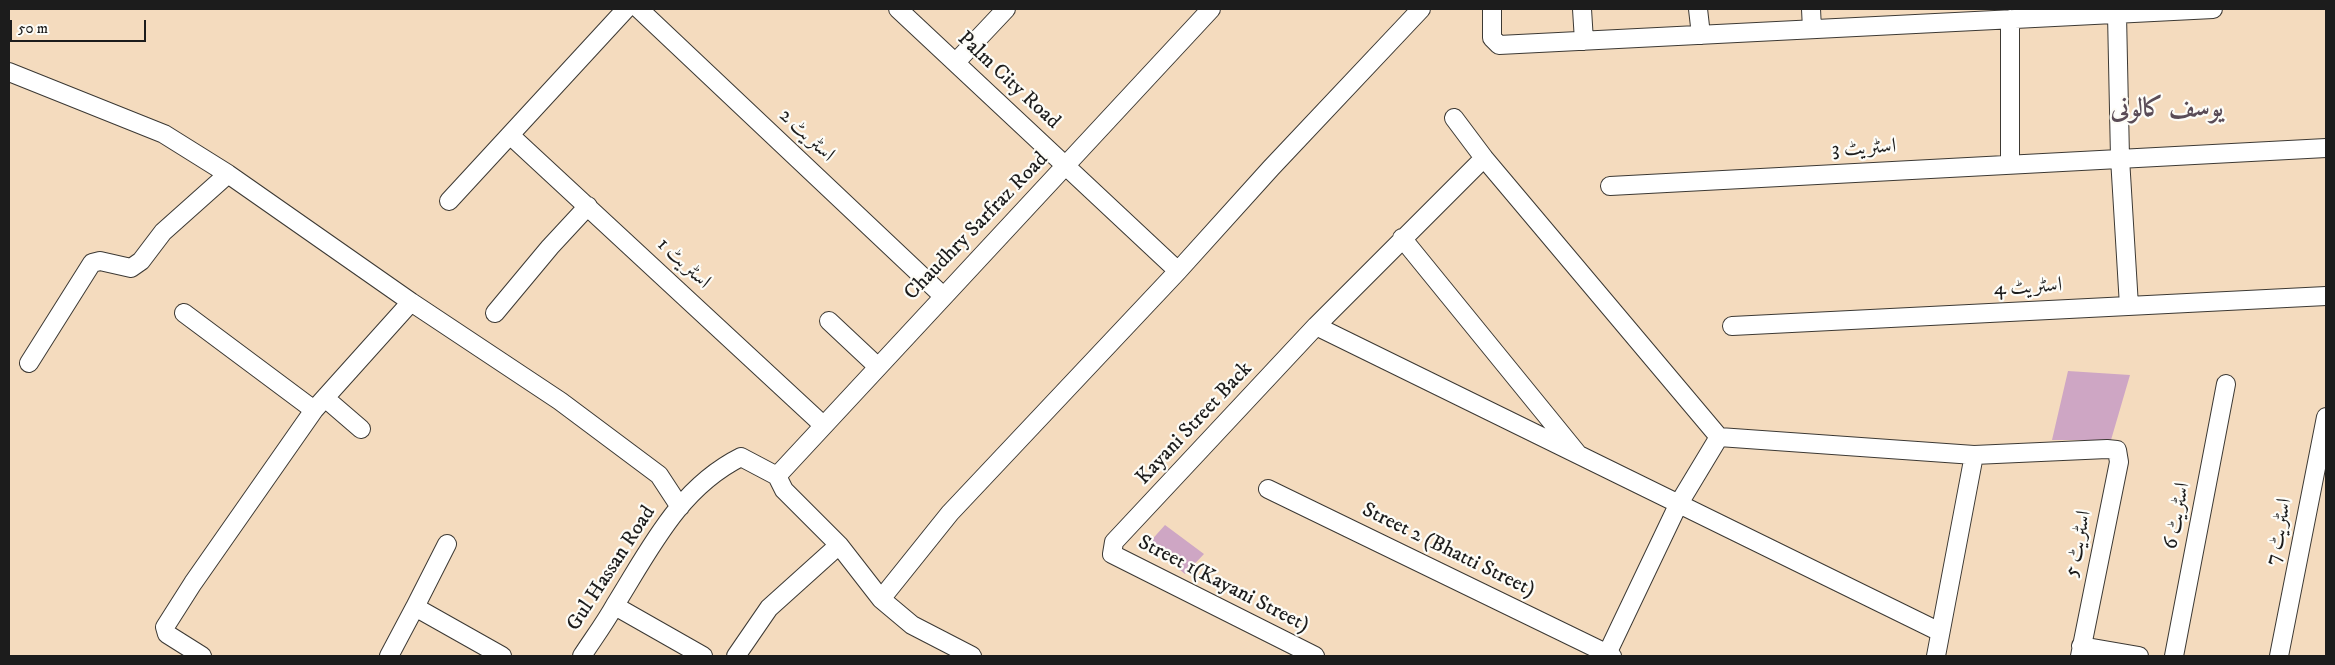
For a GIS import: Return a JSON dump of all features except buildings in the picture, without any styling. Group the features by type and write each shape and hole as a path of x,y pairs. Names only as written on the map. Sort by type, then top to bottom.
{"street":[{"path":"449,201 511,136 626,9"},
{"name":"اسٹریٹ 2","path":"639,9 942,295"},
{"name":"Palm City Road","path":"898,9 1178,271"},
{"path":"956,62 1006,9"},
{"name":"Chaudhry Sarfraz Road","path":"777,476 942,295 1066,166 1211,9"},
{"path":"881,599 950,513 1421,9"},
{"path":"1492,9 1492,38 1499,45 1812,30 1990,14 2010,19 2039,13 2117,14 2214,9"},
{"path":"1582,9 1584,41"},
{"path":"1698,9 1701,35"},
{"path":"1811,9 1812,30"},
{"path":"2117,14 2120,158 2129,306"},
{"path":"2010,19 2010,164"},
{"path":"9,72 164,134 228,174 411,302 560,401 659,475 680,507"},
{"path":"1454,118 1484,158 1718,438 1974,455 1936,656"},
{"name":"اسٹریٹ 1","path":"511,136 823,425"},
{"name":"اسٹریٹ 3","path":"1610,186 2326,148"},
{"name":"Kayani Street Back","path":"1112,554 1114,542 1316,326 1484,158"},
{"path":"29,363 92,264 100,261 131,268 141,261 163,232 228,174"},
{"path":"495,313 550,247 588,206"},
{"path":"1402,238 1580,457"},
{"name":"اسٹریٹ 4","path":"1732,326 2326,296"},
{"path":"202,656 167,634 166,627 193,583 319,404 411,302"},
{"path":"184,313 319,404 361,429"},
{"path":"829,321 877,366"},
{"path":"1316,326 1940,632"},
{"name":"اسٹریٹ 6","path":"2174,656 2226,384"},
{"name":"اسٹریٹ 7","path":"2279,656 2326,417"},
{"path":"1609,655 1678,505 1718,438"},
{"name":"اسٹریٹ 5","path":"1974,455 2117,450 2119,462 2080,651"},
{"name":"Gul Hassan Road","path":"582,656 615,606 653,540 680,507 719,468 741,457 777,476"},
{"path":"777,476 784,490 834,540 881,599 912,625 972,656"},
{"name":"Street 2 (Bhatti Street)","path":"1268,489 1609,655"},
{"path":"736,656 769,608 834,540"},
{"path":"389,656 447,544"},
{"name":"Street 1(Kayani Street)","path":"1112,554 1281,649 1315,656"},
{"path":"615,606 703,656"},
{"path":"415,607 502,656"},
{"path":"2080,651 2139,656"}],"district":[{"name":"یوسف کالونی","path":"2167,111"}]}
